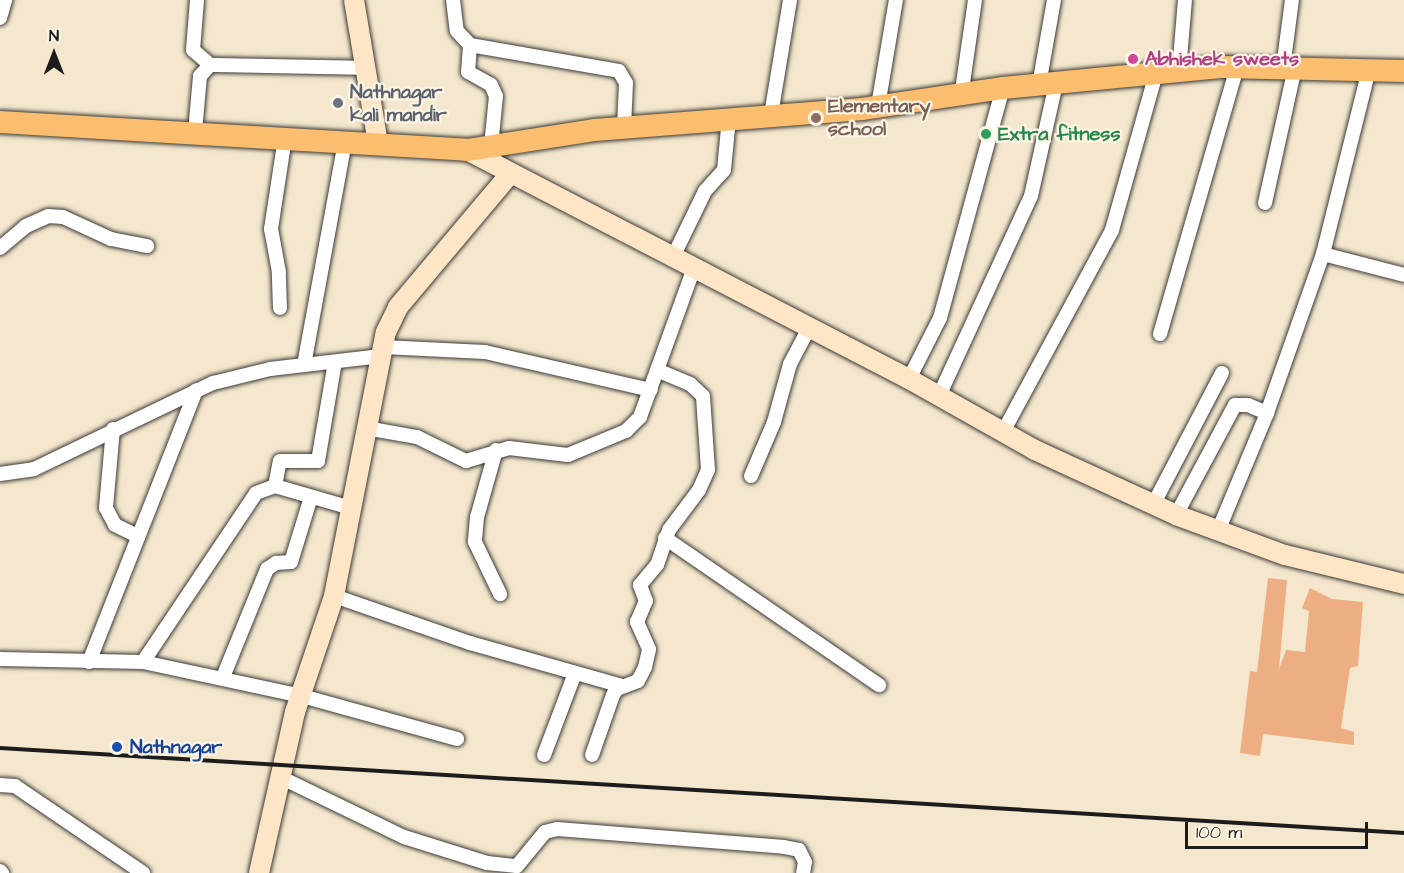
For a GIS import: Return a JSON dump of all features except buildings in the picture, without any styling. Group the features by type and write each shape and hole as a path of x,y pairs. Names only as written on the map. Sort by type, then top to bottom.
{"main road":[{"path":"354,0 378,143"},
{"path":"0,122 285,137 467,150 624,127 878,106 961,97 1003,88 1168,72 1237,67 1404,71"},
{"path":"467,150 909,379 1003,432 1153,505 1285,555 1404,584"},
{"path":"259,873 302,696 334,596 382,352 398,307 510,174"}],"street":[{"path":"0,18 5,0"},
{"path":"197,0 193,50 210,64 365,68"},
{"path":"453,0 457,31 470,45 620,71 626,83 624,127"},
{"path":"771,115 790,0"},
{"path":"878,106 896,0"},
{"path":"961,97 975,0"},
{"path":"939,396 1031,196 1048,84 1054,0"},
{"path":"1003,432 1112,230 1168,72 1185,0"},
{"path":"1265,203 1289,68 1292,0"},
{"path":"470,45 468,72 491,85 496,96 491,146"},
{"path":"195,132 200,76 210,64"},
{"path":"1160,333 1237,67"},
{"path":"1218,531 1267,413 1323,254 1369,70"},
{"path":"909,379 940,318 1003,88"},
{"path":"672,257 705,191 724,170 729,118"},
{"path":"280,308 279,272 271,229 285,137"},
{"path":"304,365 345,141"},
{"path":"0,248 26,226 48,216 63,217 111,239 147,246"},
{"path":"1323,254 1404,275"},
{"path":"366,428 417,437 466,461 496,450 509,448 568,455 626,430 640,417 659,371 694,268"},
{"path":"752,476 774,422 790,364 809,328"},
{"path":"0,474 34,469 196,390 239,375 335,362 382,352 485,352 651,390"},
{"path":"275,486 280,461 318,461 335,362"},
{"path":"592,755 613,695 622,686 638,681 645,667 649,649 638,630 645,602 639,589 657,565 665,538 699,490 709,459 703,396 690,384 659,371"},
{"path":"1153,505 1222,373"},
{"path":"89,662 196,390"},
{"path":"1176,515 1235,405 1248,405 1267,413"},
{"path":"114,429 106,508 115,525 138,536"},
{"path":"496,450 477,517 475,542 500,594"},
{"path":"143,662 248,504 264,488 275,486 351,508"},
{"path":"223,677 267,569 276,563 291,562 311,497"},
{"path":"665,538 879,685"},
{"path":"334,596 461,640 622,686"},
{"path":"0,659 143,662 223,677 302,696 458,739"},
{"path":"544,755 575,673"},
{"path":"282,778 404,837 503,866 517,866 528,857 544,832 557,829 784,847 799,850 806,862 803,873"},
{"path":"0,785 15,786 125,868 143,873"},
{"path":"524,873 528,857"}],"railway":[{"path":"0,748 1404,833"}],"place":[{"name":"Abhishek sweets","path":"1133,59"},
{"name":"Nathnagar kali mandir","path":"338,103"},
{"name":"Elementary school","path":"816,118"},
{"name":"Extra fitness","path":"986,134"},
{"name":"Nathnagar","path":"117,747"}]}
